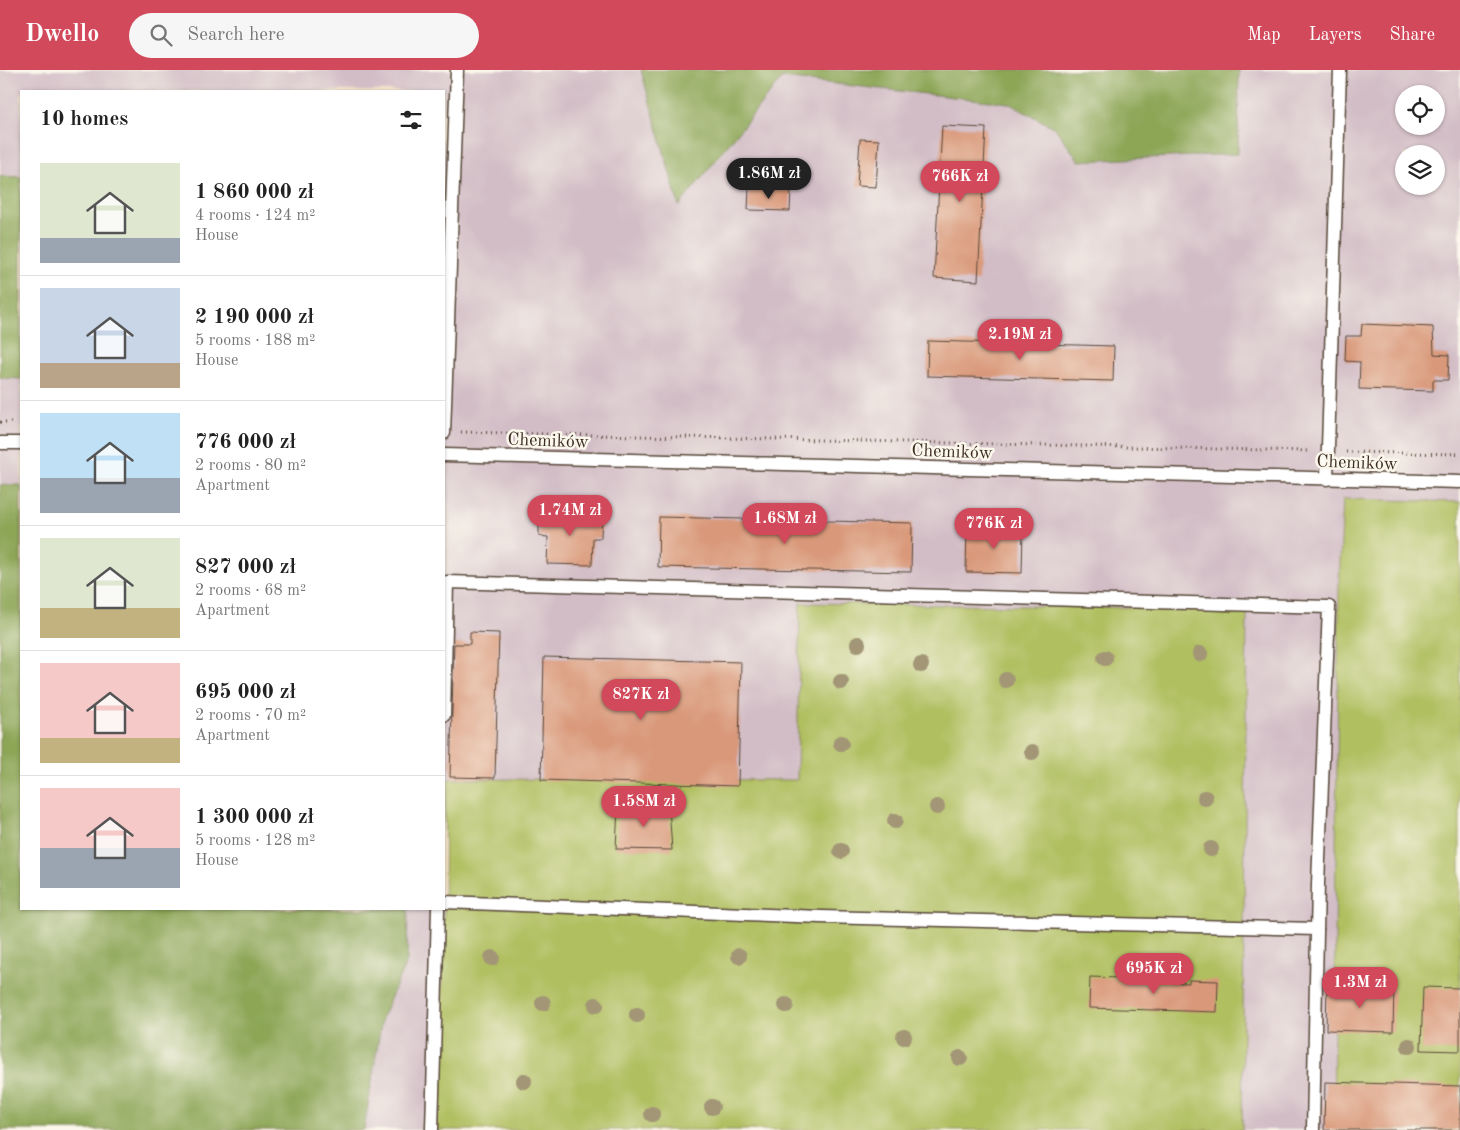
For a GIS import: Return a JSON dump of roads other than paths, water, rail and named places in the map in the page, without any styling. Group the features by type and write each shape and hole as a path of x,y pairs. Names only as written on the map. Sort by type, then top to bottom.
{"lane":[{"path":"445,404 457,70"},
{"path":"1328,479 1340,70"},
{"path":"0,443 20,443"},
{"name":"Chemików","path":"445,455 1460,482"},
{"path":"445,682 448,582 1329,607 1317,929 1313,1130"},
{"path":"445,902 821,917 1317,929"},
{"path":"432,1130 438,910"}]}
